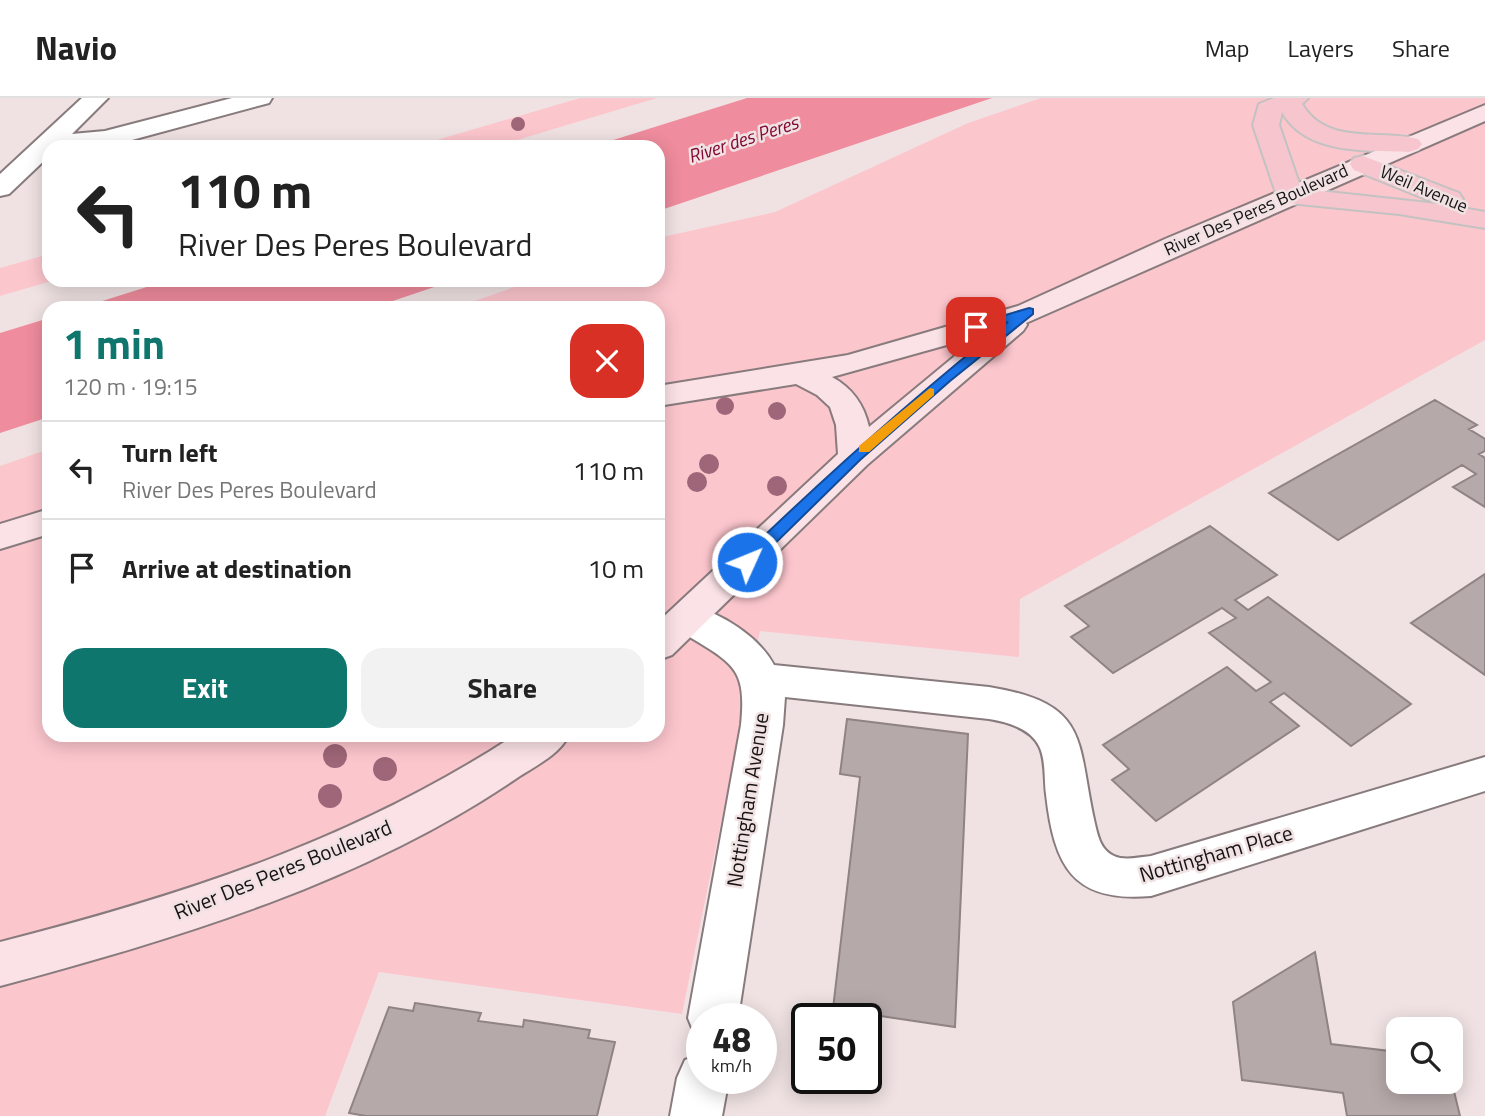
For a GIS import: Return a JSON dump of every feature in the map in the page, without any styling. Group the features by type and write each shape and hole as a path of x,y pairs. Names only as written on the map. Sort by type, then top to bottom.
{"main road":[{"path":"1409,144 1326,137 1306,127 1294,117 1292,100 1268,109 1266,117 1266,125 1289,196 1485,217"},
{"name":"River Des Peres Boulevard","path":"665,395 800,374 898,351 1029,312 1485,112"},
{"name":"Weil Avenue","path":"1363,164 1485,217"},
{"name":"River Des Peres Boulevard","path":"673,632 855,457 946,378 1029,312"},
{"path":"800,374 826,385 841,396 854,430 855,457"},
{"path":"0,537 42,523"},
{"name":"River Des Peres Boulevard","path":"0,964 111,936 231,896 327,857 475,783 537,742"}],"street":[{"path":"52,140 96,98"},
{"path":"98,140 260,98"},
{"path":"0,188 42,149"},
{"path":"673,632 723,638 757,668 761,679"},
{"name":"Nottingham Place","path":"761,679 989,703 1030,713 1046,726 1060,745 1074,836 1082,856 1097,872 1122,879 1151,876 1485,774"},
{"name":"Nottingham Avenue","path":"716,1003 762,724 761,679"},
{"path":"696,1116 700,1094"}],"shaded area":[{"path":"580,98 657,98 517,140 437,140"},
{"path":"1041,98 1485,98 1485,340 1020,599 1019,657 760,631 682,1014 379,972 325,1116 0,1116 0,466 42,451 42,742 665,742 665,301 474,301 515,287 665,287 665,236 775,212 968,123"},
{"path":"42,256 42,284 0,296 0,268"}],"water":[{"name":"River des Peres","path":"747,98 992,98 665,209 665,140 613,140"},
{"path":"147,287 434,287 393,301 102,301"},
{"path":"42,320 42,419 0,433 0,333"}],"building":[{"path":"1435,400 1477,425 1469,429 1485,439 1485,451 1479,454 1485,458 1485,507 1453,487 1476,474 1462,465 1338,540 1269,493"},
{"path":"1210,526 1277,575 1235,600 1248,610 1268,597 1411,704 1351,746 1284,693 1270,702 1299,726 1156,821 1112,780 1129,769 1103,745 1227,667 1256,691 1271,682 1209,633 1236,618 1222,608 1113,673 1071,637 1089,626 1065,606"},
{"path":"1485,574 1485,675 1411,623"},
{"path":"847,719 968,734 955,1027 882,1016 882,1003 834,1003 860,777 840,774"},
{"path":"1315,952 1331,1044 1386,1051 1386,1094 1455,1094 1460,1116 1347,1116 1343,1093 1242,1080 1233,1002"},
{"path":"415,1003 481,1013 478,1021 523,1027 524,1020 590,1030 588,1038 615,1042 597,1116 366,1116 349,1113 389,1007 413,1011"}],"slow traffic":[{"path":"864,449 930,392"}],"route":[{"path":"747,562 855,457 946,378 1029,312 976,327"}]}
